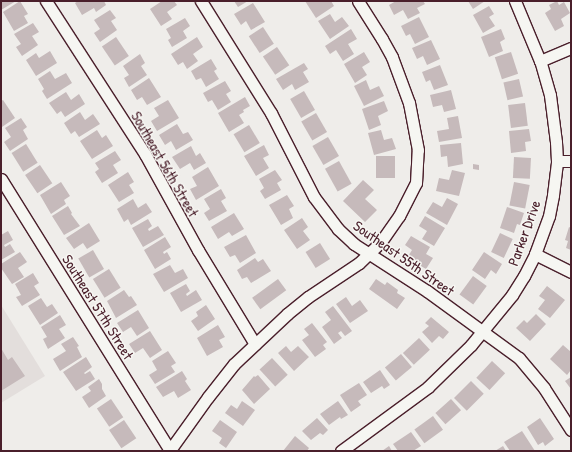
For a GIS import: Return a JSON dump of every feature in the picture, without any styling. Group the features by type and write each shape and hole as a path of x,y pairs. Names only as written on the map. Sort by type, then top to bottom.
{"street":[{"name":"Southeast 56th Street","path":"46,1 144,154 198,250 255,344"},
{"name":"Southeast 55th Street","path":"202,1 271,113 314,196 327,216 354,244 427,291 519,358 529,369 571,430"},
{"path":"170,451 220,380 255,344 308,297 370,254 380,243 409,199 416,183 418,150 409,103 400,78 382,39 358,1"},
{"name":"Parker Drive","path":"341,451 428,387 483,331 516,289 535,254 548,216 553,195 557,161 550,95 540,62 515,1"},
{"path":"540,62 571,48"},
{"path":"557,161 571,161"},
{"name":"Southeast 57th Street","path":"1,179 170,451"},
{"path":"535,254 571,272"}],"shaded area":[{"path":"1,305 45,376 1,403"}],"building":[{"path":"1,1 16,1 1,10"},
{"path":"20,1 28,14 24,16 28,23 14,31 3,12"},
{"path":"78,1 104,1 106,5 96,12 94,8 82,15 75,3"},
{"path":"162,1 174,1 177,5 167,12 172,19 161,26 150,9"},
{"path":"234,1 248,1 238,7"},
{"path":"305,1 331,1 334,6 316,18"},
{"path":"396,1 423,1 425,4 417,8 420,13 408,19 403,10 394,15 389,5"},
{"path":"468,1 485,1 473,9"},
{"path":"557,1 559,5 564,2 570,13 561,19 564,26 555,31 545,13 551,9 549,5"},
{"path":"253,3 265,22 251,30 246,21 241,25 234,14"},
{"path":"489,6 494,14 489,17 495,26 483,33 473,15"},
{"path":"110,10 116,18 111,21 117,30 100,42 94,33 100,29 94,20"},
{"path":"330,14 335,22 342,17 349,26 330,39 318,21"},
{"path":"419,17 429,37 415,44 410,34 406,36 401,26"},
{"path":"185,18 190,26 183,31 187,38 172,47 168,40 171,38 166,29"},
{"path":"33,23 39,32 32,36 38,45 22,56 16,47 21,44 14,34"},
{"path":"263,27 274,44 260,53 249,36"},
{"path":"351,29 357,39 348,44 354,54 343,61 336,50 330,54 325,46"},
{"path":"501,29 505,39 500,42 503,51 489,57 481,37"},
{"path":"116,37 129,56 115,66 102,47"},
{"path":"197,37 203,47 193,54 198,61 187,69 183,62 178,65 171,54"},
{"path":"431,40 440,59 427,65 423,56 417,59 412,48"},
{"path":"277,47 289,65 275,75 263,57"},
{"path":"50,51 57,63 36,76 26,60 36,53 39,58"},
{"path":"364,52 370,62 362,67 367,75 355,83 344,64"},
{"path":"511,52 518,74 502,79 495,57"},
{"path":"140,54 145,63 141,66 147,75 129,87 124,78 129,75 123,66"},
{"path":"211,59 217,69 214,71 219,79 206,87 201,78 196,80 191,71"},
{"path":"304,63 308,69 303,72 309,82 295,90 292,84 283,90 276,79"},
{"path":"440,65 448,85 434,90 430,80 426,82 422,72"},
{"path":"50,71 55,79 66,73 72,83 47,99 42,91 44,89 38,79"},
{"path":"149,78 161,97 147,105 142,97 137,100 131,90"},
{"path":"519,79 523,97 507,100 503,83"},
{"path":"366,80 370,90 379,86 384,96 364,106 354,86"},
{"path":"225,81 231,91 226,94 231,102 218,110 212,100 208,102 203,93"},
{"path":"451,90 456,109 444,112 442,105 433,107 430,95"},
{"path":"304,91 315,110 301,118 290,99"},
{"path":"66,92 71,100 79,94 85,104 65,117 61,111 57,114 49,103"},
{"path":"245,97 250,106 243,110 244,112 239,115 244,123 229,132 218,113"},
{"path":"3,100 15,118 2,127 1,101"},
{"path":"168,100 179,118 157,131 151,121 159,116 154,108"},
{"path":"384,101 388,111 378,116 381,125 369,130 362,109"},
{"path":"525,103 528,126 511,128 508,105"},
{"path":"80,112 85,120 93,114 100,124 79,137 75,131 71,134 64,123"},
{"path":"316,113 327,132 312,141 301,122"},
{"path":"458,116 462,138 439,142 437,131 449,129 447,118"},
{"path":"21,118 27,127 23,130 28,139 10,151 4,142 11,137 5,128"},
{"path":"177,124 183,134 188,132 193,140 176,150 171,141 165,145 159,135"},
{"path":"249,125 260,143 244,152 234,134"},
{"path":"529,129 531,141 525,142 526,151 511,153 509,131"},
{"path":"97,130 102,138 106,135 113,146 92,159 80,141"},
{"path":"381,130 384,140 392,138 396,149 374,155 368,133"},
{"path":"328,137 339,156 323,165 312,146"},
{"path":"461,143 463,164 448,167 447,156 441,157 440,145"},
{"path":"26,144 38,163 23,172 12,153"},
{"path":"264,145 269,155 263,158 269,168 256,176 244,156"},
{"path":"191,146 196,156 200,153 206,163 194,170 190,163 180,169 172,157"},
{"path":"115,151 121,160 113,165 118,173 102,183 95,172 99,169 95,163"},
{"path":"376,156 395,156 395,178 376,178"},
{"path":"514,157 531,158 530,179 513,178"},
{"path":"339,161 352,184 338,191 325,169"},
{"path":"473,164 479,165 479,170 473,169"},
{"path":"40,165 52,183 37,193 25,175"},
{"path":"208,167 219,186 196,200 190,189 197,186 192,177"},
{"path":"275,170 282,180 277,183 281,190 265,199 260,191 264,188 259,179"},
{"path":"452,170 465,173 459,196 436,191 439,178 449,180"},
{"path":"128,172 134,182 129,185 134,193 119,202 108,185"},
{"path":"363,180 374,190 365,199 377,210 365,222 343,201"},
{"path":"61,182 70,196 64,200 66,204 51,214 40,195"},
{"path":"514,182 530,185 525,209 509,206"},
{"path":"221,189 226,198 221,201 227,211 209,221 204,213 210,209 204,199"},
{"path":"287,195 294,206 289,209 293,218 281,225 269,205"},
{"path":"447,198 458,204 447,225 426,213 433,202 442,207"},
{"path":"133,199 138,208 146,203 152,212 131,225 128,219 124,222 117,209"},
{"path":"68,206 72,213 71,214 80,226 64,235 52,216"},
{"path":"507,207 524,213 520,225 517,224 514,233 500,228"},
{"path":"234,213 244,229 232,236 229,232 218,239 211,227"},
{"path":"425,216 445,228 434,246 422,239 427,231 419,226"},
{"path":"302,218 308,227 303,231 310,240 297,249 284,230"},
{"path":"148,219 152,226 148,229 149,231 158,226 164,235 143,247 132,228"},
{"path":"89,223 100,241 87,249 83,243 74,249 66,238"},
{"path":"569,227 571,228 571,250 566,248 568,241 565,240"},
{"path":"8,231 13,240 4,245 5,247 10,244 15,252 1,260 1,235"},
{"path":"500,233 513,239 504,258 491,252"},
{"path":"246,235 256,253 240,263 235,255 230,257 224,247"},
{"path":"411,236 430,247 426,254 433,258 426,269 407,258 412,250 405,245"},
{"path":"165,237 171,247 163,252 164,254 167,252 171,259 155,269 144,250"},
{"path":"320,243 330,259 316,268 306,252"},
{"path":"93,250 104,269 89,278 78,258"},
{"path":"20,252 27,262 18,268 24,277 12,284 1,268 1,264"},
{"path":"484,252 502,264 496,274 491,270 485,279 472,270"},
{"path":"255,258 258,262 263,259 271,271 251,283 247,277 242,279 237,270"},
{"path":"170,265 175,273 183,269 188,278 164,292 153,274"},
{"path":"109,269 121,288 105,298 93,279"},
{"path":"33,273 39,283 34,286 40,295 22,306 16,297 21,295 15,284"},
{"path":"473,276 487,286 473,305 459,295"},
{"path":"278,279 286,290 260,309 252,298"},
{"path":"376,279 385,285 387,282 398,290 397,293 405,298 397,309 369,289"},
{"path":"186,284 190,291 186,294 187,296 196,290 202,300 181,312 170,293"},
{"path":"547,286 565,300 550,318 538,309 545,300 539,296"},
{"path":"124,290 129,297 131,296 137,305 116,318 107,301"},
{"path":"346,297 352,306 360,300 368,311 350,323 336,304"},
{"path":"41,298 47,307 52,304 58,313 40,325 28,306"},
{"path":"206,305 215,319 198,331 191,321 198,316 196,312"},
{"path":"333,306 352,331 345,336 341,331 338,333 342,338 334,344 322,327 331,320 325,312"},
{"path":"138,310 149,328 137,336 131,327 123,332 117,323"},
{"path":"536,314 546,324 530,341 516,328 524,320 527,323"},
{"path":"60,315 66,325 59,329 65,338 48,349 43,339 47,337 41,327"},
{"path":"431,317 449,332 443,339 439,336 432,343 422,332 429,326 425,323"},
{"path":"312,323 327,342 323,345 326,349 315,357 302,340 309,335 304,329"},
{"path":"218,325 225,337 219,340 223,347 207,356 197,338"},
{"path":"150,331 162,350 150,358 143,348 135,353 129,344"},
{"path":"73,337 79,346 77,347 82,357 60,371 53,359 66,351 61,344"},
{"path":"419,338 430,350 414,365 403,353"},
{"path":"563,345 571,352 571,370 567,375 550,359"},
{"path":"286,346 291,352 298,346 309,357 294,371 278,353"},
{"path":"1,348 8,360 12,357 25,376 1,391"},
{"path":"168,351 176,363 171,366 175,372 155,384 149,375 157,370 152,361"},
{"path":"401,354 412,367 396,381 385,367"},
{"path":"86,357 92,367 84,373 85,374 90,371 95,379 76,391 63,372"},
{"path":"272,358 288,375 275,386 260,370"},
{"path":"492,361 505,373 489,390 476,378"},
{"path":"380,370 390,385 384,389 382,386 371,393 363,382"},
{"path":"182,371 187,379 185,381 191,390 178,398 174,391 163,397 156,387"},
{"path":"258,375 270,389 254,404 242,390 254,376 255,377"},
{"path":"571,377 571,389 565,381"},
{"path":"99,379 106,396 89,408 82,397 91,391 88,387"},
{"path":"471,381 484,394 467,411 454,398"},
{"path":"359,383 367,395 358,401 361,405 351,412 340,395"},
{"path":"111,399 123,417 109,427 97,409"},
{"path":"451,399 461,410 445,424 435,413"},
{"path":"242,401 255,410 243,426 225,413 231,405 237,409"},
{"path":"338,401 348,415 341,419 340,417 329,425 320,414"},
{"path":"433,416 443,430 424,443 414,430"},
{"path":"317,418 328,430 323,435 320,433 311,440 302,431"},
{"path":"540,418 554,439 545,446 543,442 538,445 527,427"},
{"path":"124,420 136,438 121,448 109,430"},
{"path":"220,420 237,432 226,448 219,443 222,438 212,431"},
{"path":"522,431 535,451 510,451 504,442"},
{"path":"411,432 421,446 413,451 398,451 393,444"},
{"path":"295,436 309,448 307,451 283,451"},
{"path":"389,446 392,451 382,451"},
{"path":"503,446 506,451 495,451"}]}
